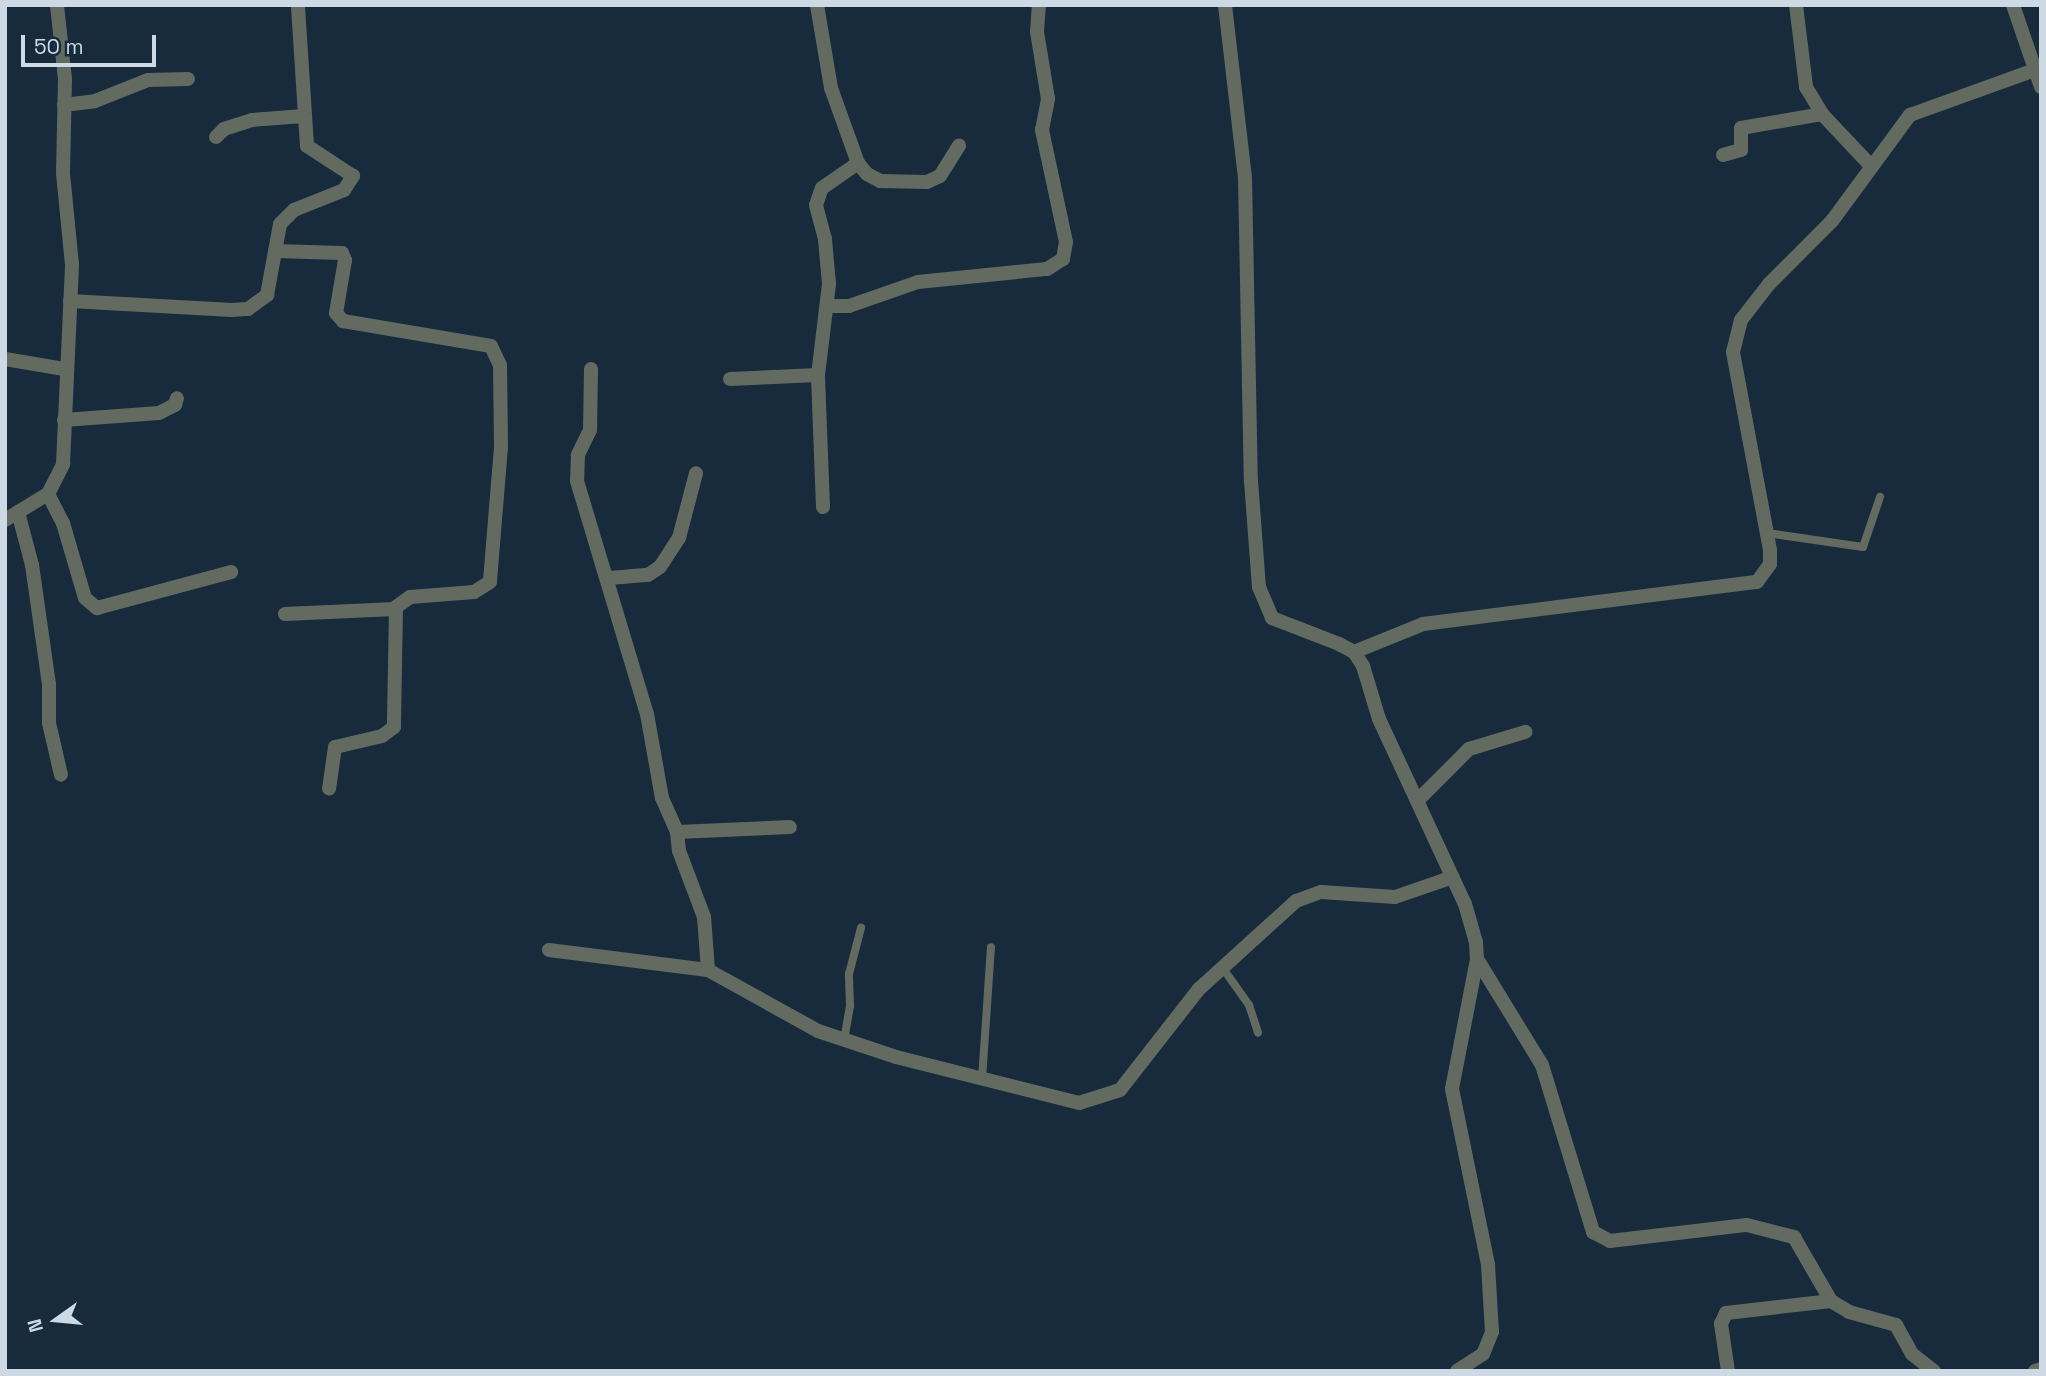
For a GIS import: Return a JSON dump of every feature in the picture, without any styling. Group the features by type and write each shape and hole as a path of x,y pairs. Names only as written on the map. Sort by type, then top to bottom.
{"street":[{"path":"57,5 64,105 70,301 64,369 64,464 48,494 12,516 32,565 49,684 49,723 61,775"},
{"path":"70,301 248,309 267,295 280,224 288,214 335,196 352,180 352,173 311,151 304,117 298,5"},
{"path":"817,5 831,88 858,163 880,181 927,181 940,176 959,146"},
{"path":"827,306 860,303 918,282 1047,269 1063,259 1066,242 1042,130 1048,99 1037,32 1038,5"},
{"path":"1225,5 1245,177 1251,481 1259,587 1272,618 1354,652 1423,624 1744,587 1757,583 1770,564 1767,533 1733,352 1734,335 1769,284 1832,221 1910,114 2035,70"},
{"path":"1797,5 1806,87 1822,114 1871,166"},
{"path":"2013,5 2041,86"},
{"path":"64,105 95,101 148,80 188,79"},
{"path":"1723,155 1741,150 1741,128 1822,114"},
{"path":"216,137 223,129 251,120 304,117"},
{"path":"823,508 818,375 827,306 828,261 818,195 858,163"},
{"path":"275,251 342,253 345,260 335,313 343,321 491,346 497,354 501,447 490,582 474,592 410,597 395,610 285,614"},
{"path":"5,359 64,369"},
{"path":"591,369 590,430 578,455 577,481 610,578 648,714 662,798 677,832 675,838 704,917 708,970"},
{"path":"730,379 818,375"},
{"path":"64,420 152,414 170,409 177,398"},
{"path":"610,578 648,575 660,568 679,538 695,473"},
{"path":"48,494 63,523 85,598 97,608 232,572"},
{"path":"329,789 335,747 382,736 394,727 395,610"},
{"path":"1354,652 1379,719 1419,799 1465,904 1477,959 1542,1065 1593,1232 1610,1241 1703,1228 1758,1227 1801,1244 1831,1301 1849,1312 1896,1325 1912,1354 1934,1371"},
{"path":"1419,799 1469,749 1525,732"},
{"path":"677,832 790,827"},
{"path":"549,950 708,970 788,1017 844,1040 1061,1101 1109,1097 1120,1090 1222,967 1274,916 1311,894 1395,897 1453,877"},
{"path":"1457,1371 1483,1354 1492,1332 1488,1265 1452,1089 1477,959"},
{"path":"1728,1371 1721,1324 1726,1313 1806,1307 1831,1301"},
{"path":"2035,1371 2041,1369"}],"lane":[{"path":"1767,533 1863,547 1880,497"},
{"path":"844,1040 850,1006 849,974 861,928"},
{"path":"982,1079 991,947"},
{"path":"1222,967 1250,1006 1258,1033"}]}
